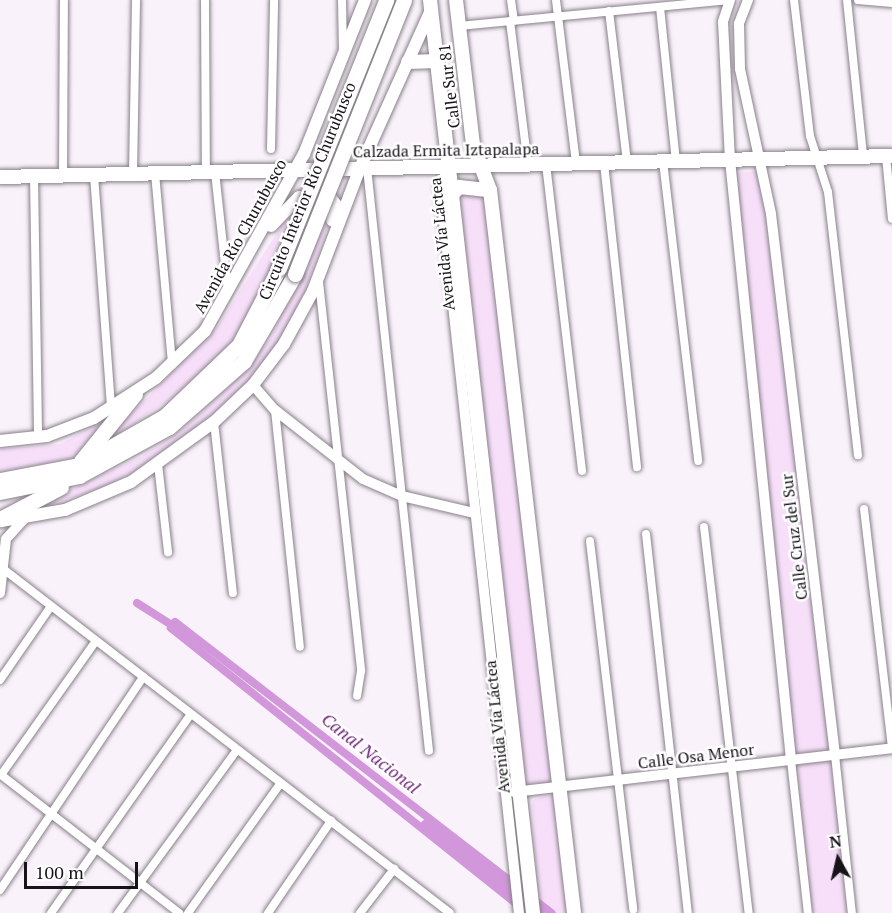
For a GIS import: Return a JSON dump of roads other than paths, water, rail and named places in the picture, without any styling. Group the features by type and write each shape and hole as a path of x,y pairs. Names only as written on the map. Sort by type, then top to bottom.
{"highway":[{"name":"Circuito Interior Río Churubusco","path":"0,480 79,471 146,430 205,382 250,330 279,268 386,0"},
{"name":"Circuito Interior Río Churubusco","path":"0,492 79,471 151,440 223,383 263,335 295,274 404,0"},
{"path":"0,520 79,471 135,394"}],"main road":[{"name":"Avenida Río Churubusco","path":"0,441 38,438 111,409 135,394 172,365 229,297 295,170 365,0"},
{"name":"Calle Sur 81","path":"456,0 473,145 482,166"},
{"name":"Calle Sur 81","path":"433,3 437,61 450,166"},
{"path":"0,520 25,518 96,500 158,464 214,422 253,385 284,344 313,291 433,3"},
{"path":"408,62 437,61"},
{"name":"Calzada Ermita Iztapalapa","path":"0,177 889,156"},
{"name":"Avenida Vía Láctea","path":"450,166 533,913"},
{"path":"482,166 490,190 574,913"},
{"path":"452,195 459,187 490,190"},
{"path":"254,248 294,199 332,198 336,210 314,267 313,291"}],"street":[{"path":"63,176 64,0"},
{"path":"133,174 136,0"},
{"path":"205,0 211,172 229,297"},
{"path":"271,149 274,0"},
{"path":"342,0 343,55"},
{"path":"511,0 528,165"},
{"path":"556,0 576,163"},
{"path":"459,26 660,6 730,0 748,1"},
{"name":"Calle Cruz del Sur","path":"730,0 723,22 730,160 808,913"},
{"path":"794,0 810,136 828,192 858,455"},
{"path":"847,0 863,156"},
{"path":"858,0 892,3"},
{"name":"Calle Cruz del Sur","path":"748,1 739,24 740,69 761,159 835,755 852,913"},
{"path":"660,6 670,161 698,461"},
{"path":"609,11 627,162"},
{"path":"889,156 892,219"},
{"path":"604,163 637,466"},
{"path":"546,164 582,471"},
{"name":"Avenida Vía Láctea","path":"450,166 440,185 504,793 519,911"},
{"path":"364,168 429,751"},
{"path":"155,173 172,365"},
{"path":"94,175 111,409"},
{"path":"34,176 38,438"},
{"path":"320,276 337,462 361,671 357,696"},
{"path":"253,385 275,410 337,462 402,496 474,513"},
{"path":"275,410 300,647"},
{"path":"214,422 233,593"},
{"path":"158,464 168,552"},
{"path":"864,509 892,748"},
{"path":"0,593 6,539 25,518"},
{"path":"704,527 748,913"},
{"path":"646,534 688,913"},
{"path":"591,541 633,909"},
{"path":"2,568 449,913"},
{"path":"0,680 51,606"},
{"path":"96,641 0,774 179,913"},
{"path":"0,890 50,812 143,677"},
{"path":"51,913 190,714"},
{"name":"Calle Osa Menor","path":"504,793 892,748"},
{"path":"118,913 237,750"},
{"path":"188,913 280,784"},
{"path":"268,913 331,821"},
{"path":"360,913 394,869"}],"waterway":[{"name":"Canal Nacional","path":"137,603 175,627"},
{"name":"Canal Nacional","path":"528,913 171,628 175,622 552,913"},
{"name":"Canal Nacional","path":"425,824 540,913"}]}
